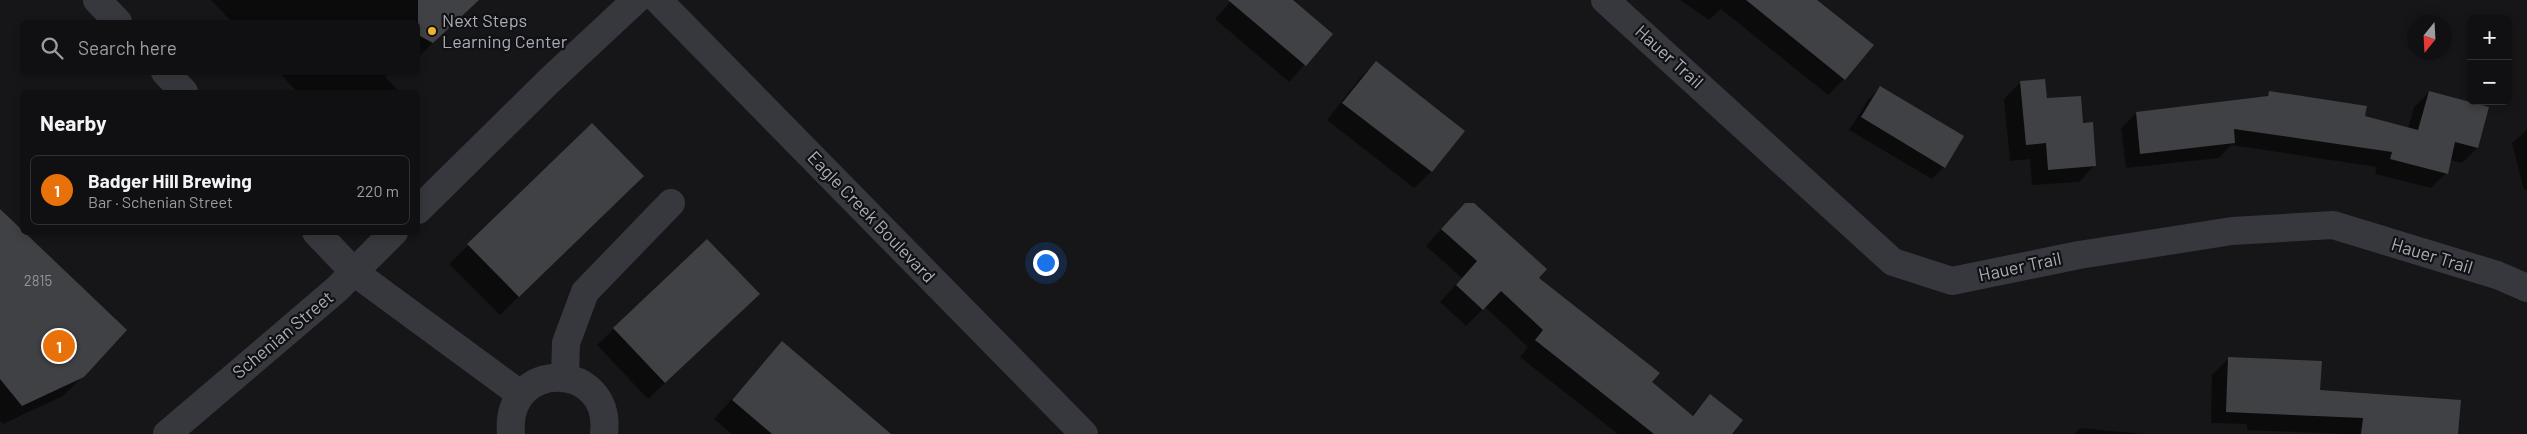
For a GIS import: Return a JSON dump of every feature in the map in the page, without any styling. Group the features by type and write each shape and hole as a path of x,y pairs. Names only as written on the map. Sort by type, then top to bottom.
{"street":[{"path":"97,0 116,20"},
{"path":"420,208 550,80 636,0"},
{"name":"Eagle Creek Boulevard","path":"658,0 1084,434"},
{"name":"Hauer Trail","path":"1605,0 1893,262 1952,281 2079,255 2232,231 2333,225 2497,276 2527,288"},
{"path":"168,75 182,90"},
{"path":"564,377 566,343 586,292 671,203"},
{"path":"319,235 354,272 520,394"},
{"name":"Schenian Street","path":"167,434 354,272 391,235"},
{"path":"511,434 510,422 513,407 520,394 533,384 548,378 564,377 580,382 593,393 602,406 606,422 604,434"}],"building":[{"path":"418,0 479,0 433,43 420,36 420,20 418,20"},
{"path":"1228,0 1293,0 1333,34 1306,66"},
{"path":"1746,0 1817,0 1874,45 1845,80"},
{"path":"1376,61 1465,131 1432,172 1342,103"},
{"path":"2045,79 2047,98 2081,96 2083,123 2093,122 2096,166 2048,170 2046,143 2026,145 2020,81"},
{"path":"1880,86 1964,136 1945,168 1861,117"},
{"path":"2269,91 2367,106 2365,116 2418,130 2429,91 2467,101 2467,105 2489,107 2478,148 2455,142 2448,174 2390,159 2392,152 2234,129 2235,143 2140,154 2136,112 2268,96"},
{"path":"592,123 644,176 519,297 467,244"},
{"path":"1465,203 1474,203 1547,269 1539,278 1660,373 1652,382 1693,416 1710,394 1743,420 1732,434 1654,434 1535,340 1543,330 1501,291 1483,310 1456,285 1477,261 1441,229"},
{"path":"0,209 20,228 20,235 27,235 127,330 84,377 22,406 0,379"},
{"path":"707,239 760,294 665,383 613,328"},
{"path":"782,341 891,434 772,434 732,400"},
{"path":"2228,357 2322,361 2320,390 2461,400 2458,434 2361,434 2363,418 2226,412"}],"place":[{"name":"Next Steps Learning Center","path":"432,31"},
{"name":"Badger Hill Brewing","path":"59,346"}]}
